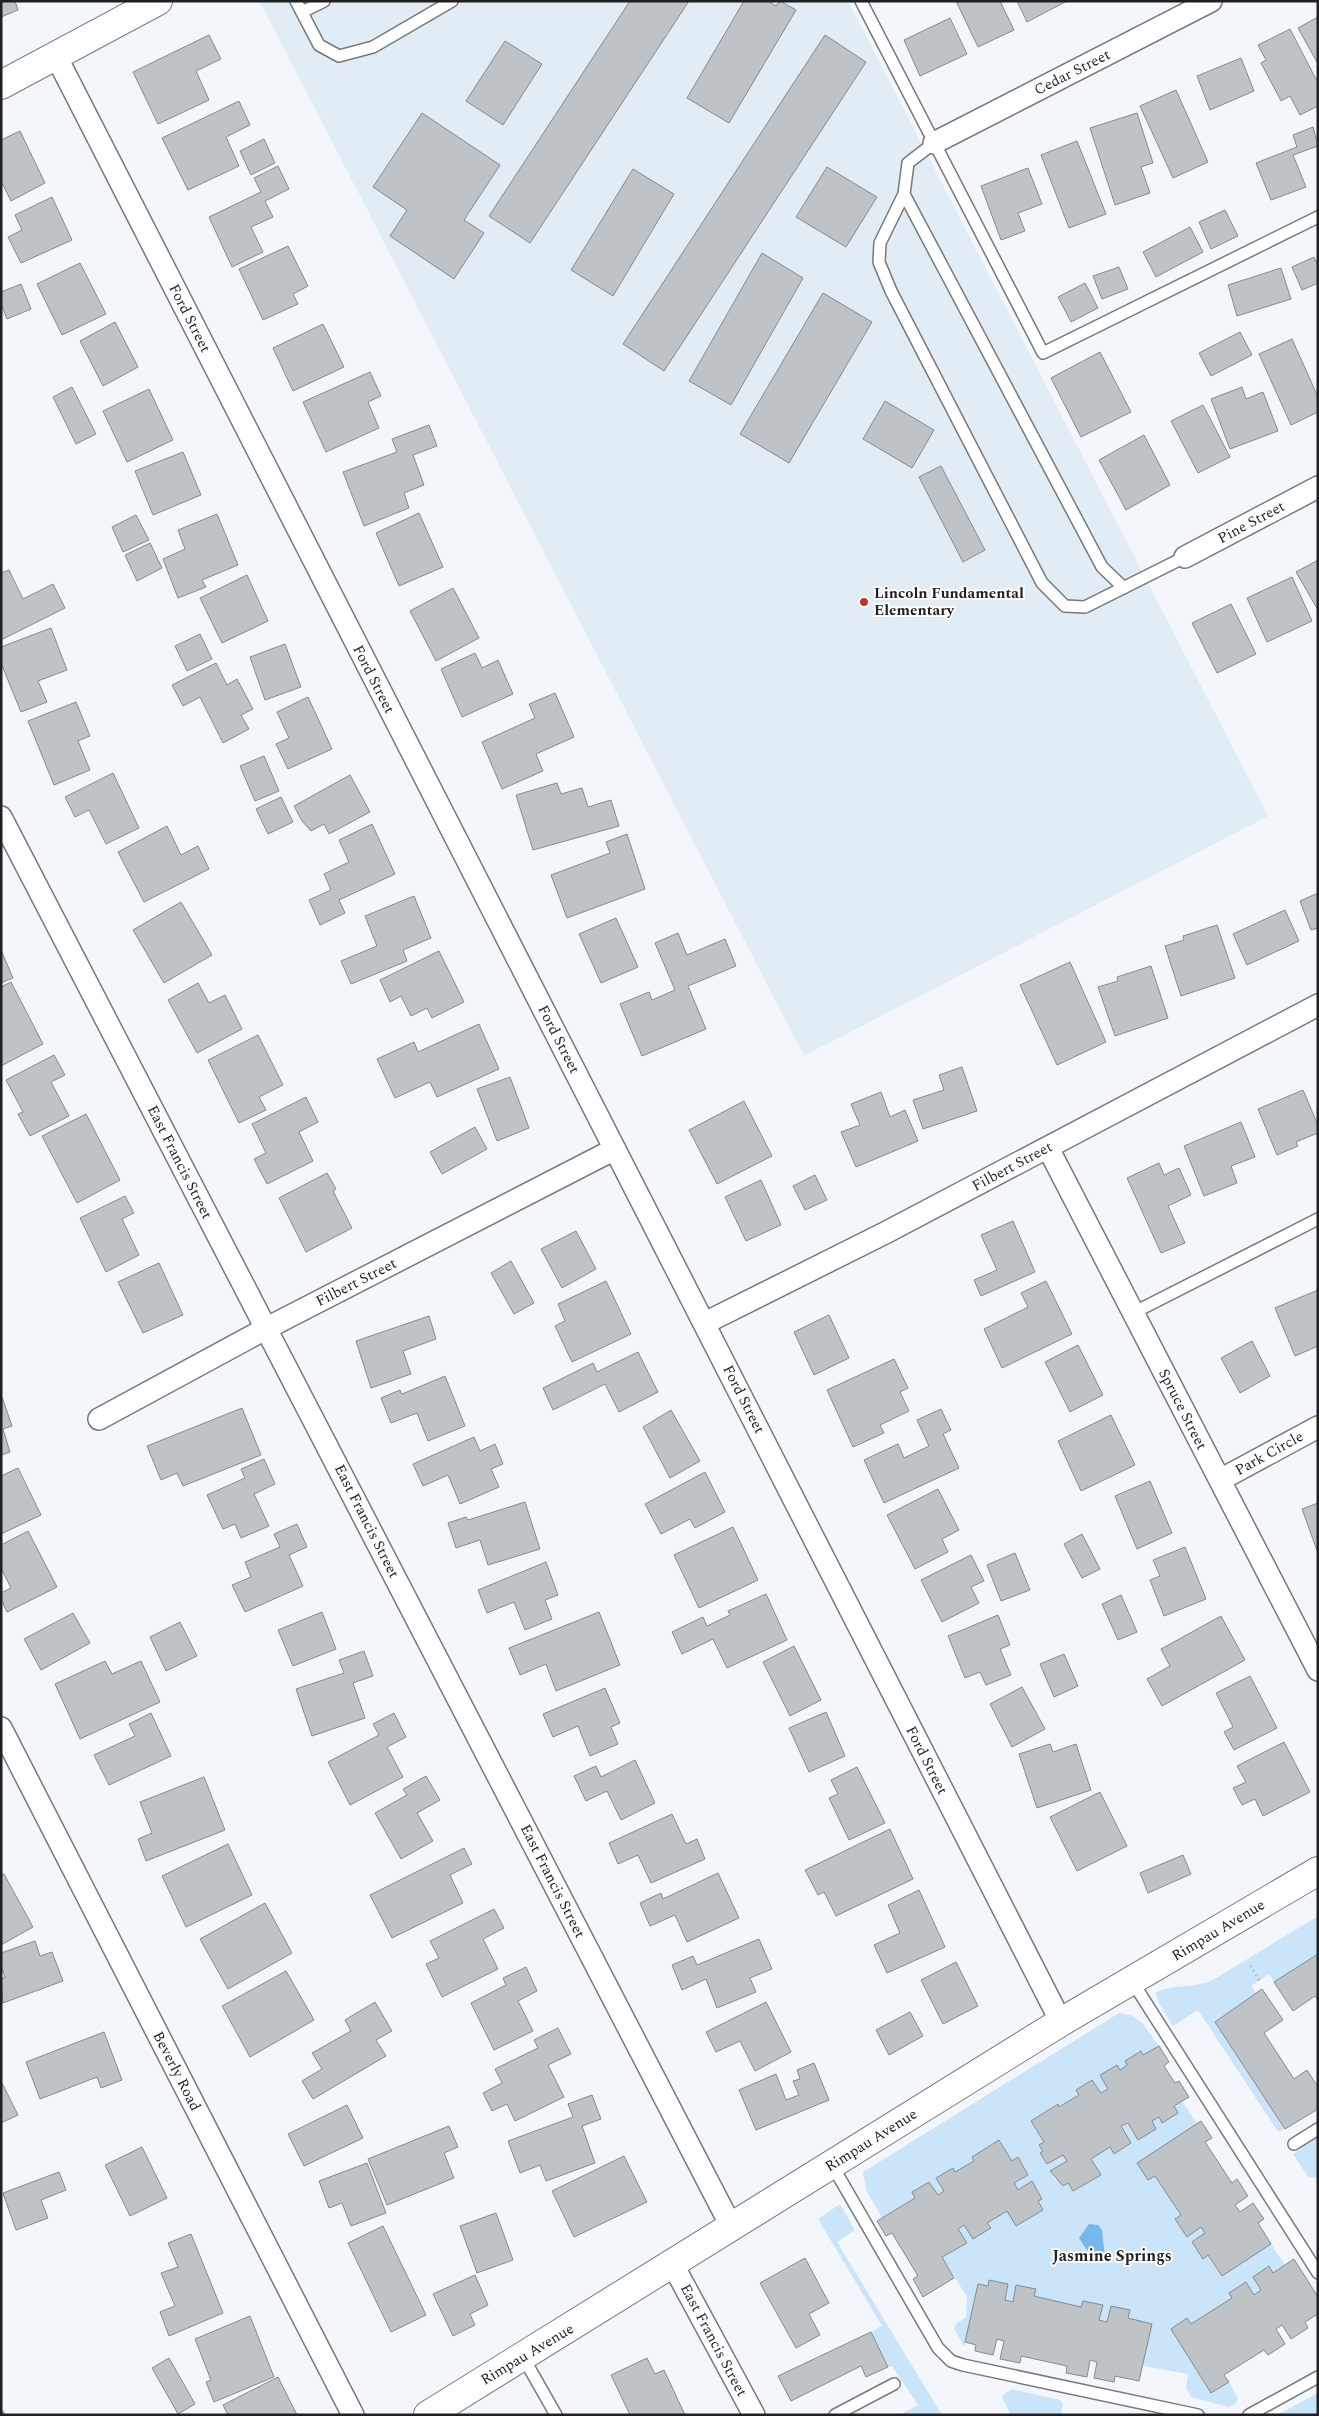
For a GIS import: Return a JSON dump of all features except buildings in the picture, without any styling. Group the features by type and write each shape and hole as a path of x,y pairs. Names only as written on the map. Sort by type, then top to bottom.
{"main road":[{"path":"1,85 158,1"},
{"name":"Rimpau Avenue","path":"428,2415 673,2265 731,2226 832,2166 1061,2022 1318,1871"}],"street":[{"name":"Cedar Street","path":"934,143 1210,1"},
{"name":"Ford Street","path":"56,56 1061,2022"},
{"name":"Pine Street","path":"1185,557 1318,488"},
{"name":"East Francis Street","path":"1,818 731,2226"},
{"name":"Filbert Street","path":"705,1323 1048,1148 1318,1006"},
{"name":"Spruce Street","path":"1048,1148 1220,1480 1312,1643 1318,1670"},
{"name":"Filbert Street","path":"98,1419 267,1328 615,1149"},
{"name":"Park Circle","path":"1220,1480 1318,1426"},
{"name":"Beverly Road","path":"1,1728 353,2415"},
{"name":"East Francis Street","path":"673,2265 754,2415"}],"lane":[{"path":"324,1 299,6 319,45 339,56 373,47 452,1"},
{"path":"861,1 1043,353 1318,217"},
{"path":"934,143 908,163 904,194 880,243 879,262 891,291 1042,583 1065,606 1086,607 1185,557"},
{"path":"904,194 1102,567 1124,588"},
{"path":"1133,1313 1318,1219"},
{"path":"1132,1981 1318,2273"},
{"path":"1294,2144 1318,2129"},
{"path":"832,2166 938,2348 951,2360 993,2372 1198,2415"},
{"path":"523,2357 556,2415"},
{"path":"1249,2415 1318,2377"},
{"path":"835,2415 894,2384"}],"path":[{"path":"1251,1966 1259,1980"}],"shaded area":[{"name":"Lincoln Fundamental Elementary","path":"848,1 1268,816 804,1056 260,2"},
{"path":"1318,1916 1318,1954 1274,1982 1269,1974 1251,1986 1256,1993 1215,2022 1285,2129 1278,2132 1198,2010 1173,2026 1158,2002 1156,1992 1211,1981"},
{"path":"1119,2013 1127,2014 1143,2024 1159,2046 1143,2055 1141,2052 1125,2061 1127,2065 1120,2070 1116,2065 1100,2075 1108,2089 1101,2093 1092,2080 1076,2090 1079,2095 1059,2107 1057,2104 1031,2121 1044,2142 1040,2145 1043,2151 1040,2153 1047,2164 1063,2155 1067,2161 1050,2171 1056,2181 1059,2179 1068,2183 1073,2191 1100,2175 1091,2159 1110,2147 1114,2153 1131,2143 1121,2126 1128,2123 1139,2139 1156,2129 1152,2121 1159,2117 1162,2122 1174,2106 1183,2102 1197,2124 1137,2163 1155,2176 1181,2215 1175,2219 1187,2236 1201,2227 1205,2233 1192,2243 1203,2259 1208,2255 1221,2276 1271,2244 1285,2265 1273,2273 1269,2266 1253,2277 1261,2290 1254,2295 1246,2282 1229,2293 1232,2298 1191,2324 1187,2318 1171,2329 1211,2393 1229,2382 1238,2399 1235,2404 1228,2407 1191,2397 1186,2388 1188,2374 1143,2366 1152,2324 1128,2318 1107,2322 1099,2320 1102,2306 1081,2307 1034,2296 1036,2289 1016,2285 1013,2302 1005,2300 1008,2284 989,2280 964,2347 954,2328 956,2324 966,2317 967,2297 942,2257 966,2243 958,2229 964,2225 973,2239 991,2229 987,2223 1007,2211 1016,2226 1043,2210 1038,2201 1042,2198 1032,2182 1018,2190 1014,2183 1028,2174 1018,2158 1012,2161 1000,2140 973,2157 974,2161 955,2172 953,2168 936,2178 944,2191 938,2195 929,2182 912,2192 915,2198 882,2218 866,2190 863,2172"},
{"path":"1318,2138 1318,2178 1308,2177 1293,2154"},
{"path":"840,2204 855,2230 837,2242 942,2415 899,2415 918,2405 892,2366 888,2367 871,2332 882,2326 818,2219"},
{"path":"1012,2389 1060,2400 1063,2403 1061,2415 1011,2415 1002,2398 1005,2393"},
{"path":"1318,2393 1318,2415 1277,2415"}],"water":[{"path":"1089,2224 1098,2225 1102,2230 1105,2257 1103,2260 1086,2249 1079,2238"}],"place":[{"name":"Lincoln Fundamental Elementary","path":"864,602"}],"district":[{"name":"Jasmine Springs","path":"1112,2255"}]}
